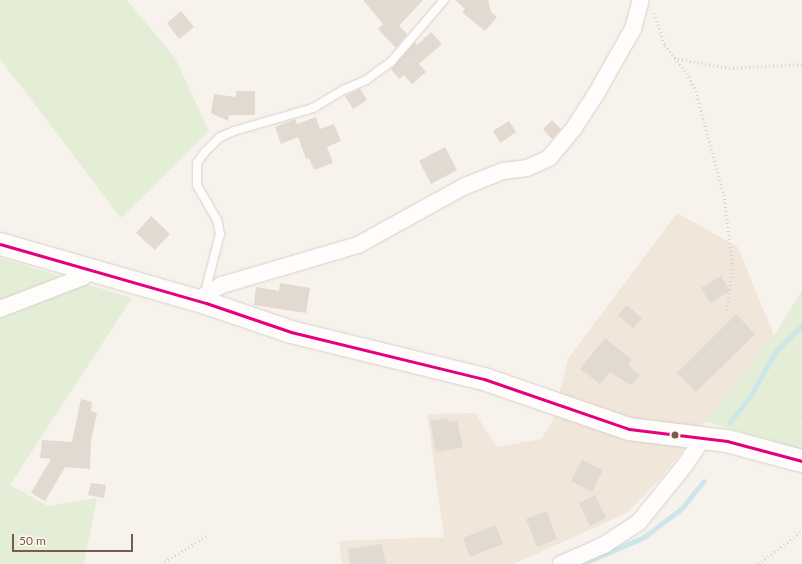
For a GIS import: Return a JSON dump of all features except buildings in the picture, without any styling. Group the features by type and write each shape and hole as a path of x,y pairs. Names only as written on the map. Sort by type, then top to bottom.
{"street":[{"path":"200,298 222,285 358,245 465,186 503,171 527,168 548,158 574,128 603,83 647,4"},
{"path":"0,244 87,270 200,298 291,332 484,379 621,427 703,438 758,448 802,461"},
{"path":"0,309 84,277 87,270"},
{"path":"561,564 604,545 640,522 685,465 703,438"}],"lane":[{"path":"200,298 220,234 217,220 197,186 197,163 205,152 220,137 234,131 313,108 343,90 366,80 391,62 444,0"}],"path":[{"path":"647,4 665,45 673,58 687,73 696,91 724,196 733,265 727,310"},
{"path":"673,58 729,68 802,64"},
{"path":"758,564 802,531"},
{"path":"161,564 208,535"}],"shaded area":[{"path":"677,213 738,247 774,336 659,480 627,513 514,564 342,564 339,541 444,537 427,414 475,413 497,447 541,439 552,423 568,359"}],"green space":[{"path":"0,0 127,0 175,58 209,131 121,218 0,59"},
{"path":"0,258 132,298 10,485 48,506 97,498 84,564 0,564"},
{"path":"802,290 802,420 800,422 802,424 802,452 776,442 705,421 774,336"}],"waterway":[{"path":"730,422 749,398 776,351 802,325"},
{"path":"582,564 644,537 681,509 704,481"}],"transit line":[{"path":"0,244 206,303 291,332 484,379 629,429 727,441 802,461"}]}
